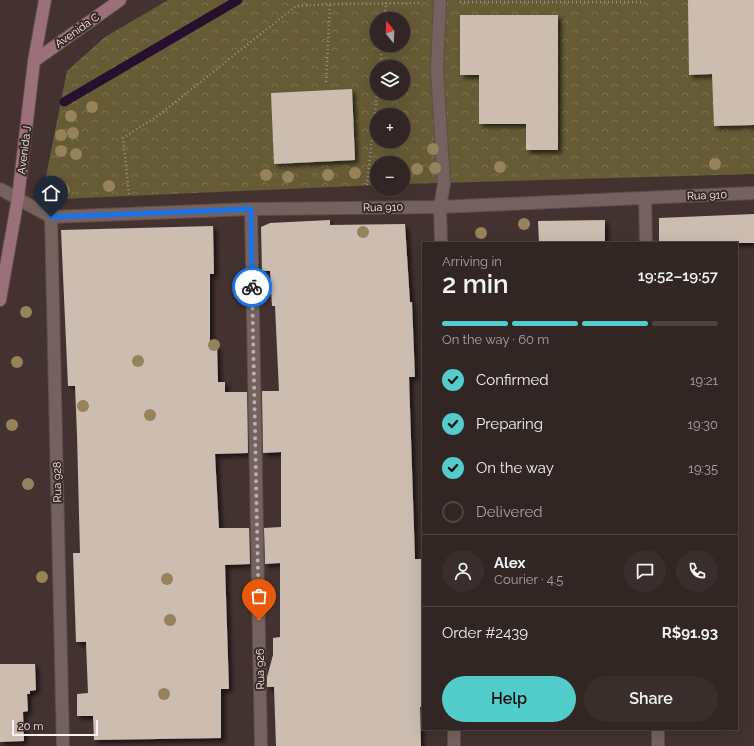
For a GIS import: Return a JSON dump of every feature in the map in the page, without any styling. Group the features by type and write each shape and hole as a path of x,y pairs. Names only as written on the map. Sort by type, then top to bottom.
{"street":[{"name":"Avenida J","path":"0,300 18,198 34,61 45,0"},
{"name":"Avenida C","path":"34,61 120,0"},
{"path":"440,1 437,70 444,184 440,206 441,242"},
{"path":"0,190 18,198 51,217"},
{"name":"Rua 910","path":"51,217 251,209 440,206 754,193"},
{"path":"645,198 646,242"},
{"name":"Rua 926","path":"251,209 261,746"},
{"name":"Rua 928","path":"51,217 63,746"},
{"path":"454,730 454,746"},
{"path":"658,730 658,746"}],"path":[{"path":"130,196 123,138 159,115 296,6 440,1 642,2"},
{"path":"385,12 386,3"},
{"path":"326,82 330,4"},
{"path":"367,185 376,100"}],"green space":[{"path":"168,0 754,0 754,174 410,184 410,156 370,156 370,185 61,199 43,191 67,71 105,37"}],"building":[{"path":"688,0 754,0 754,125 714,126 712,74 689,75"},
{"path":"460,15 558,15 558,150 526,150 526,124 479,124 479,75 460,75"},
{"path":"352,89 355,160 274,164 271,93"},
{"path":"754,214 754,243 659,242 659,218"},
{"path":"330,220 330,225 405,224 410,302 412,302 415,377 409,377 415,559 422,559 422,707 420,707 421,746 276,746 274,687 267,687 267,677 273,655 273,638 280,637 280,563 265,564 264,528 281,527 281,452 263,453 262,391 279,391 275,306 272,306 270,271 262,271 261,227 270,223"},
{"path":"605,220 605,242 539,242 538,221"},
{"path":"213,226 214,274 210,274 210,346 217,345 218,382 225,382 225,392 247,392 248,453 215,454 219,528 249,528 250,564 225,565 229,689 221,689 221,738 94,740 93,716 77,716 77,694 88,693 86,642 76,642 73,553 80,553 77,434 75,386 68,386 61,230"},
{"path":"0,664 35,664 36,690 30,691 30,694 27,694 28,711 23,712 24,741 0,742"}],"waterway":[{"path":"64,102 238,0"}],"way so far":[{"path":"252,287 259,620"}],"route":[{"path":"51,217 251,209 252,287"}]}
